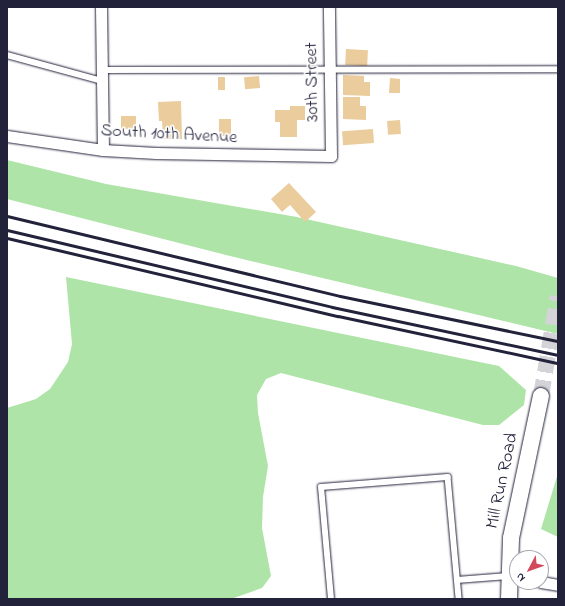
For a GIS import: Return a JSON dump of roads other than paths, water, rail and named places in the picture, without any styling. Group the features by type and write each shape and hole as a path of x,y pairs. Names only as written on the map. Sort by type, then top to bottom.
{"main road":[{"name":"Mill Run Road","path":"512,550 511,538 541,396"}],"street":[{"path":"101,7 103,150"},
{"name":"30th Street","path":"329,7 331,156"},
{"name":"South 10th Avenue","path":"7,136 103,150 156,154 331,156"}],"lane":[{"path":"7,55 102,76 330,71 558,69"},
{"path":"331,599 321,487 448,477 459,599"},
{"path":"457,580 509,576"}],"tunnel":[{"path":"541,396 558,296"}],"railway":[{"path":"7,216 340,296 558,341"},
{"path":"7,230 332,307 558,355"},
{"path":"7,238 338,316 558,363"}]}
